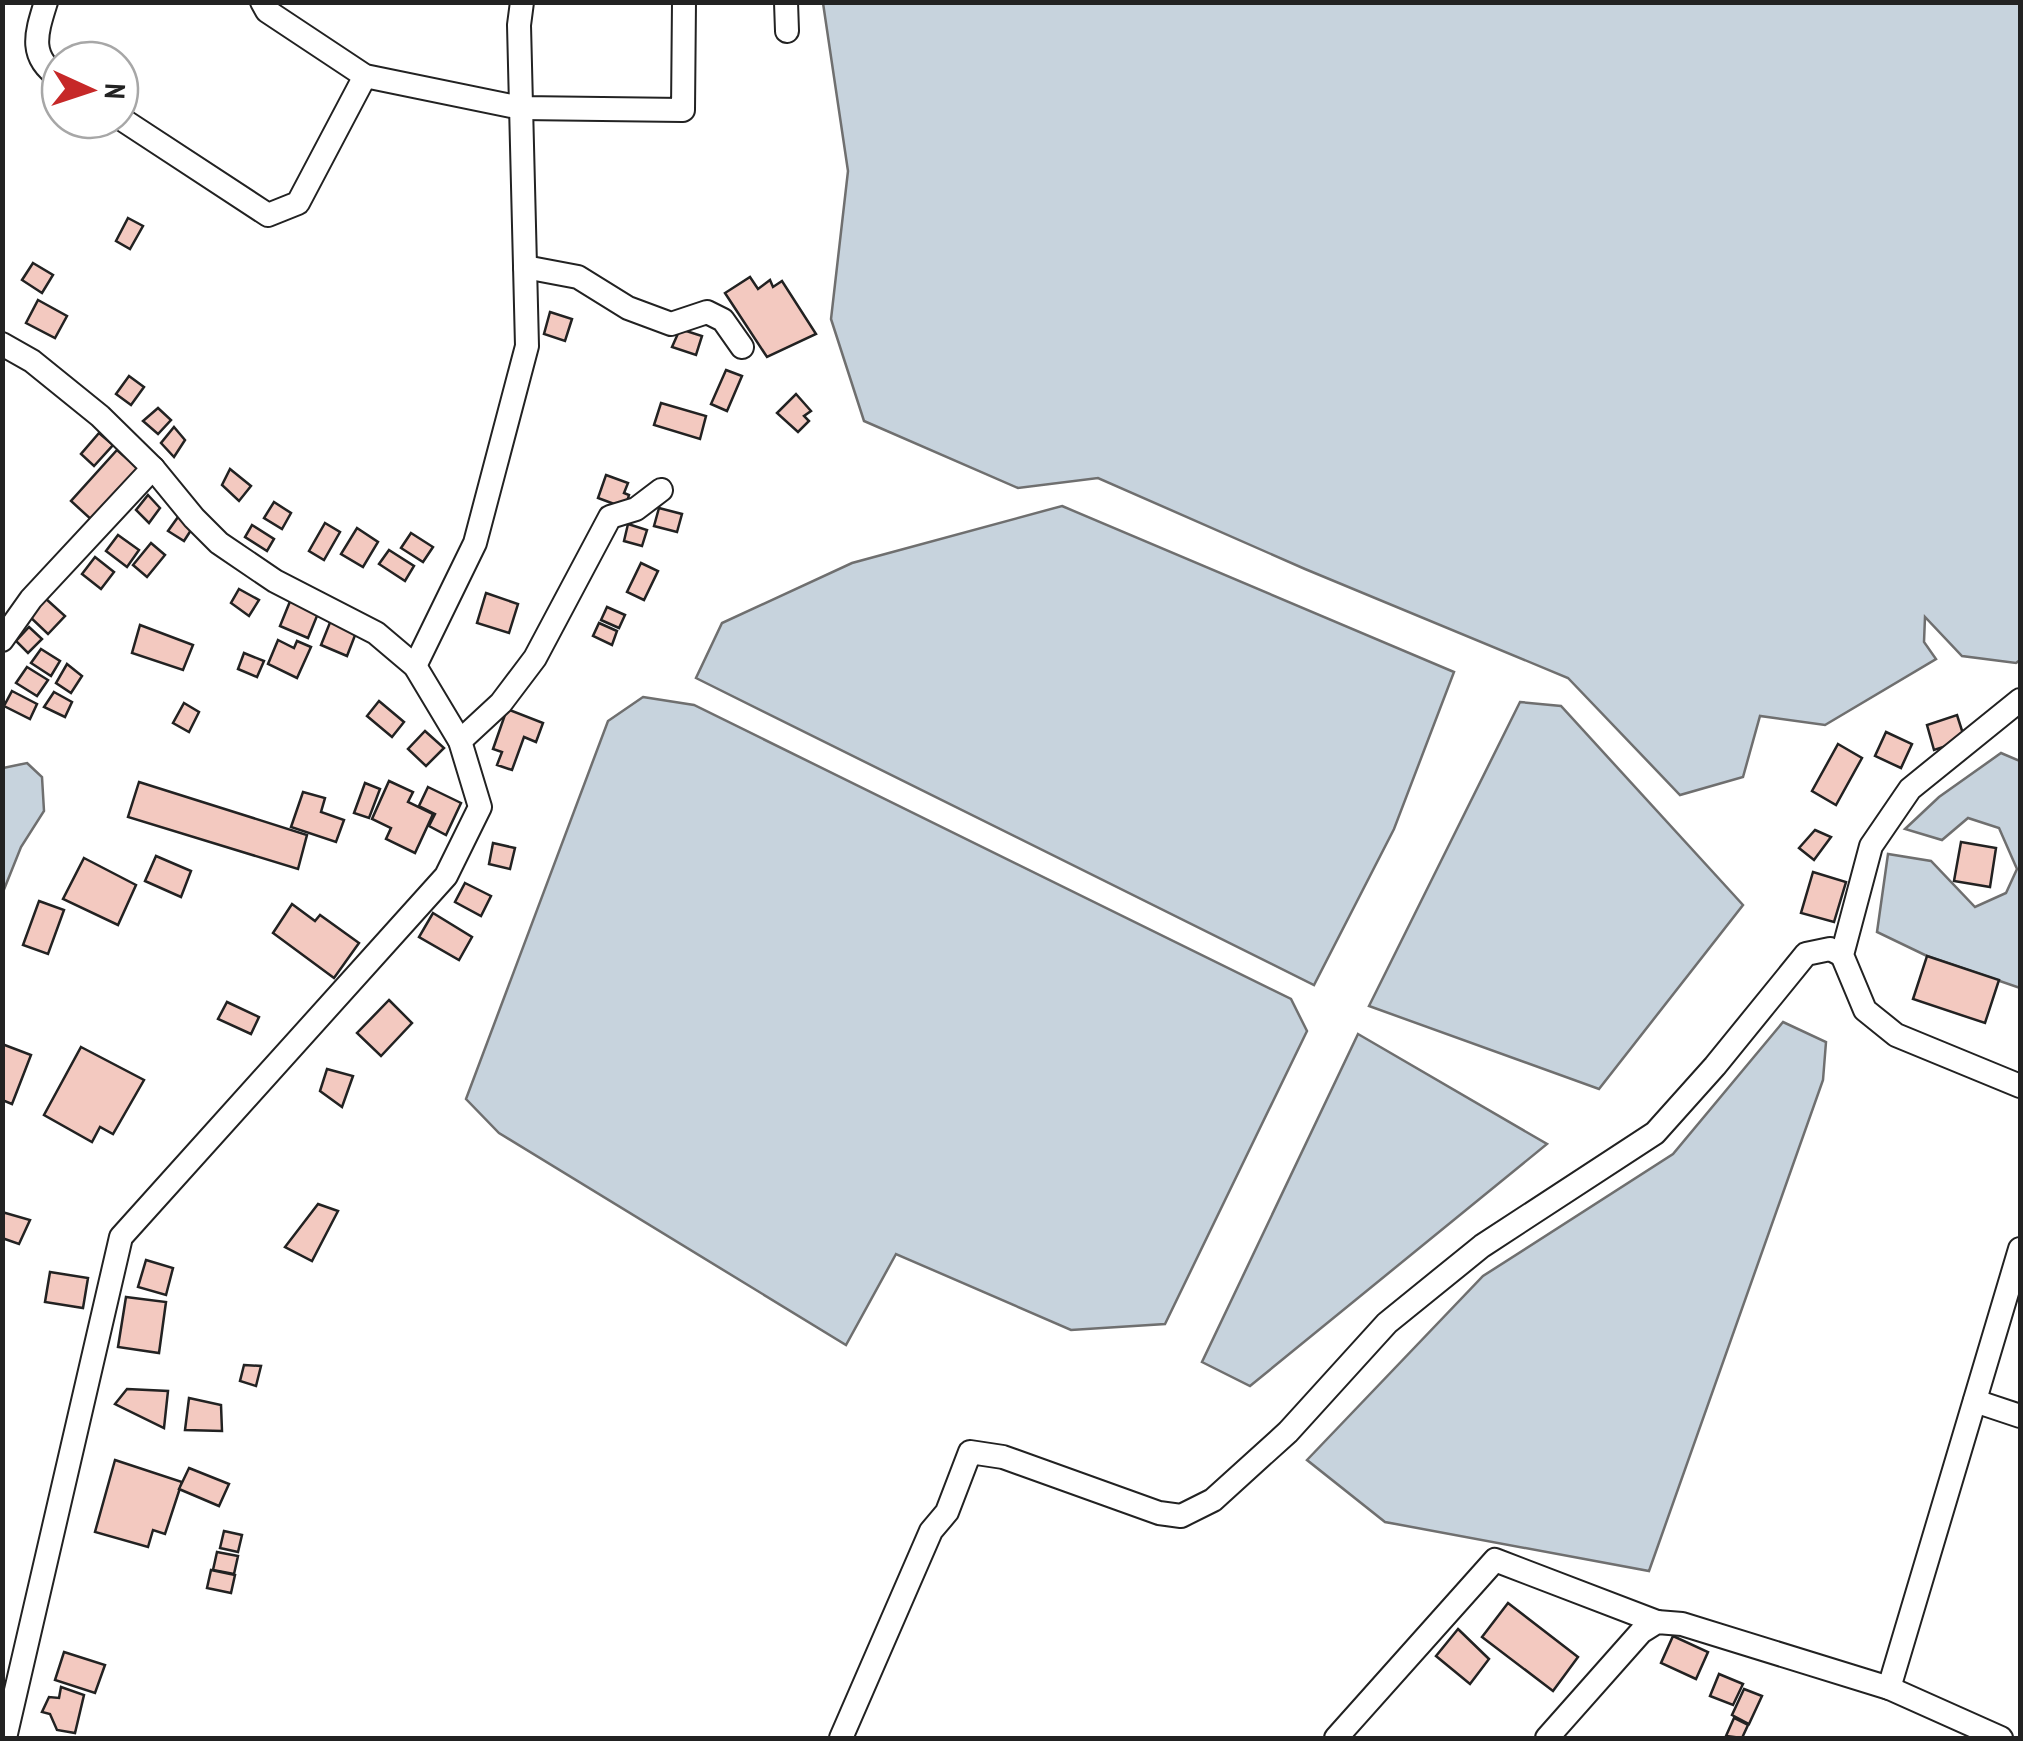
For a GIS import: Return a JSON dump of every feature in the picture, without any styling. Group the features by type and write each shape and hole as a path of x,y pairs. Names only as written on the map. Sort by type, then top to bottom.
{"street":[{"path":"40,52 35,38 46,2"},
{"path":"262,2 267,11 365,76 521,108 683,110 684,2"},
{"path":"415,666 476,543 526,346 518,25 522,2"},
{"path":"786,2 787,31"},
{"path":"140,131 268,215 298,203 365,76"},
{"path":"525,267 578,277 628,308 671,324 707,312 723,320 742,347"},
{"path":"2,344 32,361 100,416 153,468 219,543 275,582 376,633 415,666 460,742 480,807 446,876 121,1237 5,1733"},
{"path":"2,640 32,599 153,468"},
{"path":"460,742 502,703 535,658 610,517 636,510 661,490"},
{"path":"2020,700 1910,789 1871,846 1842,955 1865,1010 1896,1035 2020,1086"},
{"path":"841,1738 931,1531 947,1512 970,1452 1003,1457 1159,1513 1181,1516 1213,1500 1288,1432 1400,1312 1482,1246 1655,1133 1806,954 1830,949 1842,955"},
{"path":"1889,1688 2020,1249"},
{"path":"1975,1400 2020,1416"},
{"path":"1336,1738 1495,1560 1658,1622 1682,1624 1889,1688 2000,1738"},
{"path":"1547,1738 1641,1632 1658,1622"}],"shaded area":[{"path":"823,3 2020,3 2020,660 2016,663 1962,656 1925,617 1924,642 1936,659 1825,725 1760,716 1743,777 1680,795 1568,678 1098,478 1018,488 864,421 831,319 848,171"},
{"path":"1062,506 1454,672 1394,829 1314,985 696,678 722,623 852,563"},
{"path":"643,697 694,705 1291,999 1307,1031 1165,1324 1071,1330 896,1254 846,1345 499,1133 466,1099 608,721"},
{"path":"1520,702 1561,706 1743,905 1599,1089 1369,1006"},
{"path":"2001,753 2020,761 2020,988 1927,956 1877,932 1888,854 1931,861 1975,907 2006,893 2017,869 1999,828 1968,818 1942,840 1905,829 1939,797"},
{"path":"27,763 42,777 44,811 21,847 3,892 3,768"},
{"path":"1783,1022 1826,1042 1823,1080 1649,1571 1385,1522 1307,1460 1483,1276 1673,1154"},
{"path":"1358,1034 1547,1144 1250,1386 1202,1362"}],"building":[{"path":"128,218 143,226 130,249 116,241"},
{"path":"33,263 53,275 42,293 22,280"},
{"path":"750,277 758,289 770,280 773,287 782,281 816,334 767,357 725,293"},
{"path":"38,300 67,316 55,338 26,323"},
{"path":"550,312 572,319 565,341 544,334"},
{"path":"680,329 702,336 696,355 672,347"},
{"path":"726,370 742,376 727,411 711,404"},
{"path":"129,376 144,387 131,405 116,394"},
{"path":"796,394 811,411 804,416 809,421 798,432 777,413"},
{"path":"661,403 706,416 700,439 654,425"},
{"path":"158,408 171,420 158,434 143,421"},
{"path":"174,427 185,440 174,457 161,443"},
{"path":"99,433 113,445 94,466 81,454"},
{"path":"117,450 140,470 94,522 71,501"},
{"path":"230,469 251,486 239,501 222,485"},
{"path":"606,475 628,483 625,508 598,498"},
{"path":"148,495 160,508 149,523 136,510"},
{"path":"274,502 291,513 282,529 264,518"},
{"path":"659,508 682,514 677,532 654,526"},
{"path":"178,517 193,527 184,541 168,531"},
{"path":"325,523 340,532 324,560 309,551"},
{"path":"628,524 647,530 642,546 624,541"},
{"path":"252,525 274,539 267,551 245,537"},
{"path":"357,528 378,542 363,567 341,554"},
{"path":"411,533 433,547 423,562 401,548"},
{"path":"118,535 139,550 127,567 106,551"},
{"path":"151,543 165,555 147,577 133,565"},
{"path":"389,550 414,566 405,581 379,564"},
{"path":"95,557 114,572 101,589 82,574"},
{"path":"641,563 658,571 644,600 627,592"},
{"path":"239,589 259,600 249,616 231,603"},
{"path":"486,593 518,604 509,633 477,623"},
{"path":"45,598 65,616 48,634 28,615"},
{"path":"291,599 319,611 308,638 280,626"},
{"path":"607,607 625,615 619,628 601,620"},
{"path":"333,615 359,625 347,656 321,645"},
{"path":"599,623 617,631 612,645 593,636"},
{"path":"140,625 193,645 183,670 132,653"},
{"path":"29,627 42,639 28,653 16,641"},
{"path":"278,640 294,648 297,641 311,647 297,678 268,664"},
{"path":"41,649 60,661 51,676 31,663"},
{"path":"244,653 264,661 257,677 238,669"},
{"path":"67,664 82,676 71,693 56,683"},
{"path":"27,667 48,680 37,696 16,683"},
{"path":"12,691 37,704 30,719 4,706"},
{"path":"54,692 72,702 65,717 44,707"},
{"path":"379,701 404,722 392,737 367,716"},
{"path":"184,703 199,712 189,732 173,723"},
{"path":"507,709 543,723 536,742 524,737 512,770 497,765 502,752 493,749"},
{"path":"1957,715 1965,740 1934,750 1927,725"},
{"path":"425,731 444,748 426,766 408,749"},
{"path":"1886,732 1912,744 1901,768 1875,756"},
{"path":"1838,744 1862,758 1836,805 1812,791"},
{"path":"389,781 413,792 408,802 433,814 415,853 386,839 391,828 372,819"},
{"path":"139,782 307,835 298,869 128,817"},
{"path":"365,783 380,789 369,818 354,813"},
{"path":"428,787 461,803 446,835 429,826 435,814 419,806"},
{"path":"303,792 325,798 321,812 344,820 336,842 291,827"},
{"path":"1815,830 1831,837 1814,860 1799,848"},
{"path":"1961,842 1996,848 1990,887 1954,881"},
{"path":"493,843 515,848 510,869 489,864"},
{"path":"156,856 191,871 181,897 145,881"},
{"path":"84,858 136,885 118,925 63,899"},
{"path":"1813,872 1846,882 1834,922 1801,913"},
{"path":"465,883 491,896 481,916 455,902"},
{"path":"39,901 64,910 48,954 23,945"},
{"path":"292,904 315,921 320,915 359,943 334,978 273,933"},
{"path":"433,913 472,937 459,960 419,937"},
{"path":"1927,956 1999,980 1985,1023 1913,999"},
{"path":"389,1000 412,1023 381,1056 357,1033"},
{"path":"227,1002 259,1017 251,1034 218,1019"},
{"path":"2,1044 31,1055 12,1104 2,1100"},
{"path":"81,1047 144,1080 113,1134 100,1127 92,1142 44,1115"},
{"path":"327,1069 353,1076 342,1107 320,1091"},
{"path":"318,1204 338,1211 312,1261 285,1247"},
{"path":"2,1212 30,1220 19,1244 2,1238"},
{"path":"146,1260 173,1268 166,1295 138,1287"},
{"path":"50,1272 88,1278 83,1308 45,1302"},
{"path":"126,1297 166,1302 159,1353 118,1347"},
{"path":"244,1365 261,1366 256,1386 240,1381"},
{"path":"127,1389 168,1391 164,1428 115,1404"},
{"path":"189,1398 221,1405 222,1431 185,1430"},
{"path":"115,1460 182,1482 165,1534 153,1530 148,1547 95,1532"},
{"path":"189,1468 229,1484 219,1506 179,1489"},
{"path":"224,1531 242,1535 238,1552 220,1548"},
{"path":"217,1552 238,1556 234,1574 213,1570"},
{"path":"211,1570 235,1575 231,1593 207,1588"},
{"path":"1508,1603 1578,1657 1553,1691 1482,1637"},
{"path":"1458,1629 1489,1659 1470,1684 1436,1656"},
{"path":"1673,1636 1708,1652 1696,1679 1661,1663"},
{"path":"64,1652 105,1665 95,1693 55,1680"},
{"path":"1719,1674 1743,1684 1733,1705 1710,1696"},
{"path":"61,1687 84,1695 75,1733 57,1730 50,1714 42,1712 49,1697 59,1698"},
{"path":"1744,1689 1762,1696 1749,1724 1732,1715"},
{"path":"1734,1718 1748,1725 1742,1738 1726,1736"}]}
